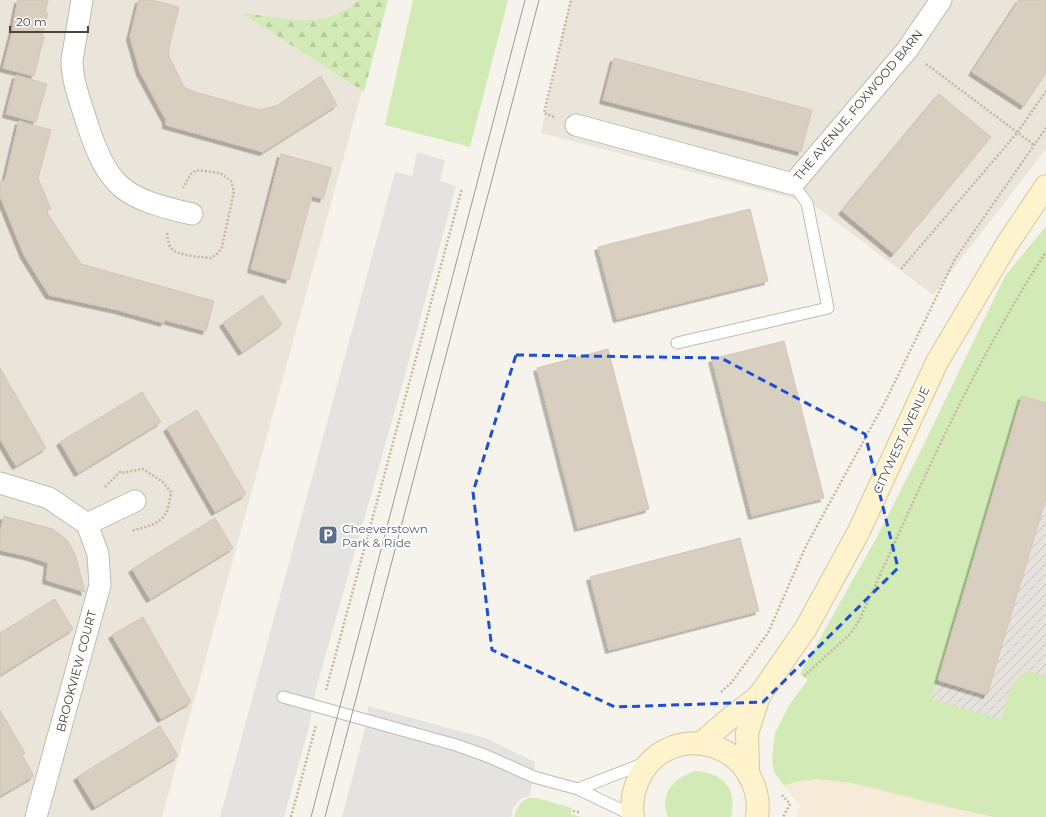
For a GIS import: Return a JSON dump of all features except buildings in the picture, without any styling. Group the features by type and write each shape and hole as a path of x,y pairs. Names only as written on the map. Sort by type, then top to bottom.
{"main road":[{"name":"CITYWEST AVENUE","path":"748,771 746,733 759,696 806,628 859,531 937,362 1007,244 1046,186"},
{"name":"CITYWEST AVENUE","path":"701,743 759,696"},
{"path":"633,816 632,800 638,779 651,761 666,750 677,746 683,744 701,743 720,748 735,757 748,771 756,789 758,809 756,817"}],"street":[{"path":"82,0 72,60 72,69 74,83 95,147 104,166 116,183 139,199 158,206 192,214"},
{"name":"THE AVENUE, FOXWOOD BARN","path":"576,125 793,184 907,50 942,0"},
{"path":"0,483 49,498 87,524 135,502"},
{"name":"BROOKVIEW COURT","path":"36,817 100,585 98,554 87,524"}],"lane":[{"path":"676,343 828,308 807,203 793,184"},
{"path":"284,697 456,745 487,756 534,777 578,789 633,816"},
{"path":"578,789 651,761"}],"path":[{"path":"572,0 544,113 576,125"},
{"path":"907,50 1034,145"},
{"path":"901,269 1017,132 1046,91"},
{"path":"716,697 731,683 768,633 806,546 886,400 955,259 1046,128"},
{"path":"165,230 170,248 183,254 211,258 222,247 234,191 231,181 220,173 196,170 191,174 182,190"},
{"path":"291,817 462,188"},
{"path":"799,681 850,634 859,621 945,434 1018,295 1046,252"},
{"path":"781,794 790,804 783,817"}],"highlighted area":[{"path":"516,355 721,358 865,434 898,568 763,702 615,707 492,650 473,492"}],"shaded area":[{"path":"0,0 387,0 162,817 0,817"},
{"path":"570,0 1046,0 1046,149 933,295 811,203 541,133"},
{"name":"Cheeverstown Park & Ride","path":"417,152 445,160 440,181 456,186 403,382 316,689 309,727 284,817 220,817 395,172 412,176"},
{"path":"1022,396 1046,403 1046,720 1019,729 930,699 938,680"},
{"path":"368,706 485,738 535,762 534,777 529,796 522,798 513,808 511,817 342,817 367,721"},
{"path":"817,779 852,783 994,817 796,817 800,805 784,786 795,782"}],"green space":[{"path":"359,0 388,0 364,92 242,13 289,19 313,20 338,14"},
{"path":"413,0 508,0 470,147 385,125"},
{"path":"1046,226 1046,403 1022,396 938,680 931,699 1001,719 1014,683 1019,677 1024,673 1031,672 1046,676 1046,817 994,817 852,783 817,779 795,782 784,786 774,772 772,759 775,733 789,705 808,680 800,674 878,535 923,446 1005,276"},
{"path":"696,771 714,775 726,784 732,798 731,817 668,817 665,808 665,801 670,787 681,777"},
{"path":"529,798 537,798 572,808 571,814 581,817 514,817 519,805"}],"tram line":[{"path":"311,817 525,0"},
{"path":"325,817 539,0"}],"place":[{"name":"Cheeverstown Park & Ride","path":"328,535"}]}
